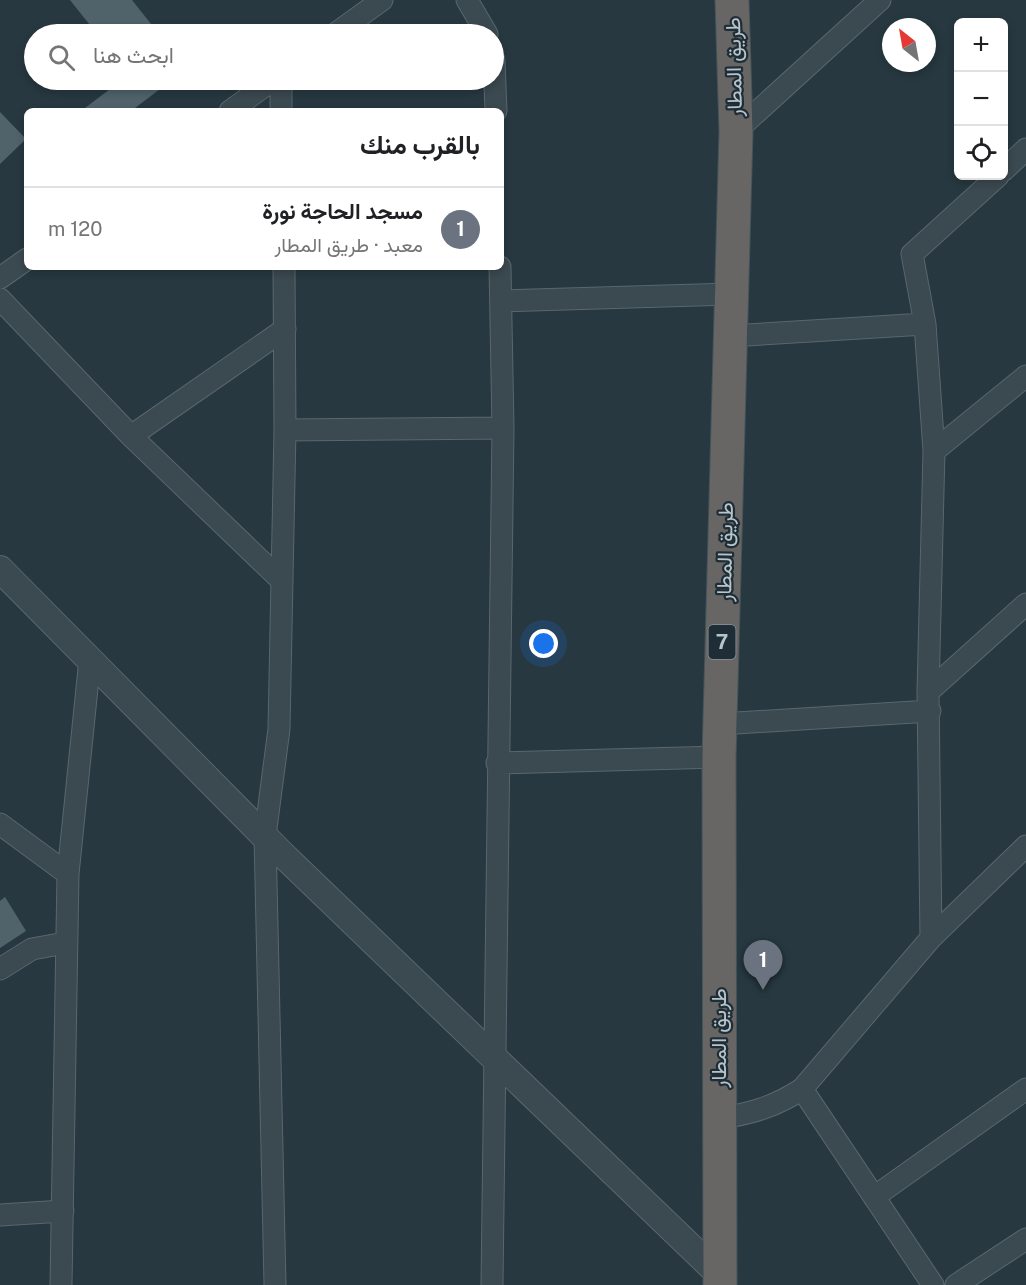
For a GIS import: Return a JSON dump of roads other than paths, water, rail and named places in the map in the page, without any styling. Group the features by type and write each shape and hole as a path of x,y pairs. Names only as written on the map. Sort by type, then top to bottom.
{"highway":[{"name":"طريق المطار","path":"720,1280 720,724 736,131 732,0"}],"street":[{"path":"348,24 382,0"},
{"path":"467,0 481,24"},
{"path":"736,131 880,0"},
{"path":"234,108 259,90"},
{"path":"280,90 281,108"},
{"path":"495,90 496,108"},
{"path":"1008,166 1026,149"},
{"path":"931,938 929,701 934,451 925,324 912,254 994,180"},
{"path":"0,278 24,261"},
{"path":"275,1285 265,836 279,729 285,430 284,270"},
{"path":"492,1285 496,763 503,428 500,270"},
{"path":"501,301 731,294"},
{"path":"0,299 131,436 281,580"},
{"path":"730,336 925,324"},
{"path":"131,436 285,329"},
{"path":"934,451 1026,376"},
{"path":"285,430 503,428"},
{"path":"0,569 265,836 720,1280"},
{"path":"720,724 929,701 1026,604"},
{"path":"62,1285 65,943 68,874 90,659"},
{"path":"496,763 720,757"},
{"path":"0,824 68,874"},
{"path":"720,1118 747,1115 778,1104 802,1089 931,938 1026,846"},
{"path":"0,969 32,949 65,943"},
{"path":"802,1089 933,1285"},
{"path":"874,1197 1026,1089"},
{"path":"0,1215 63,1211"},
{"path":"956,1285 1026,1239"}],"place":[{"name":"مسجد الحاجة نورة","path":"763,990"}]}
